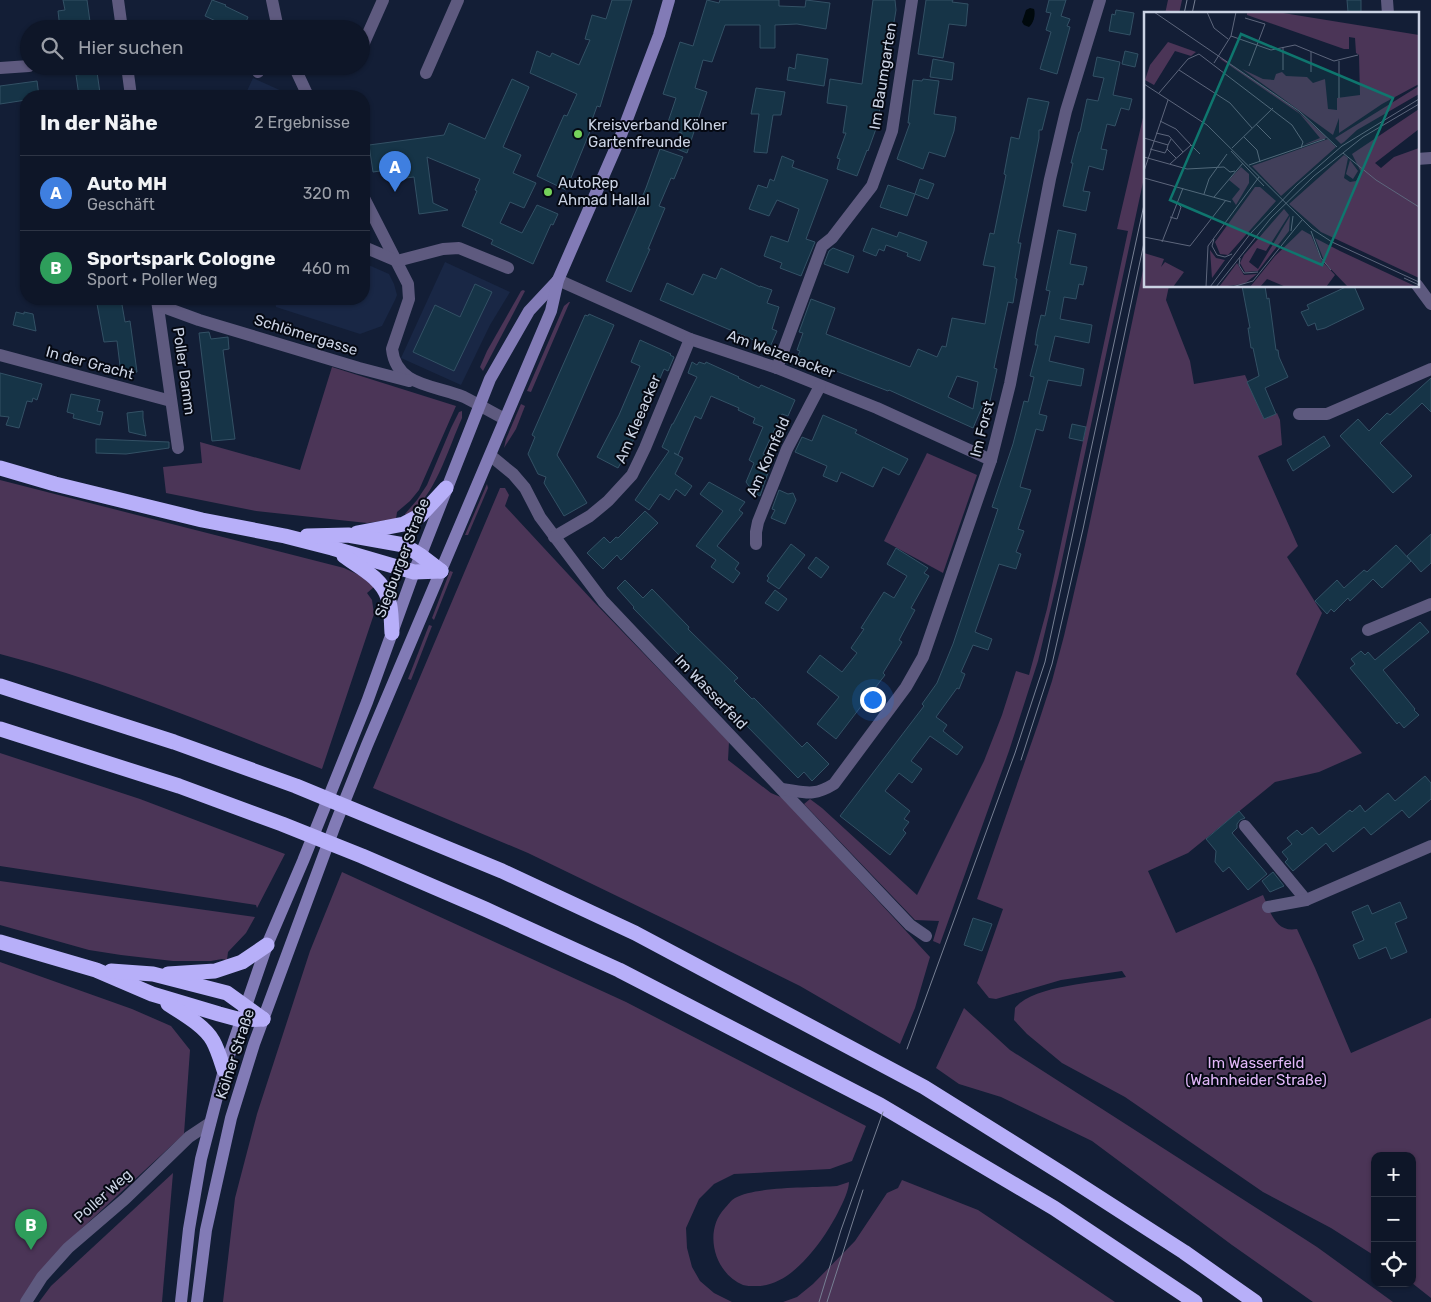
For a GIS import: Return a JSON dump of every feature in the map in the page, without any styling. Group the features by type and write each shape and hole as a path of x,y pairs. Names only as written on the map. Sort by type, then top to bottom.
{"highway":[{"path":"0,468 55,484 193,518 285,536 414,572 441,572"},
{"path":"285,536 348,535 404,524 421,515 446,488"},
{"path":"348,535 404,545 441,572"},
{"path":"332,548 370,574 382,586 388,598 392,633"},
{"path":"0,686 174,742 296,786 502,871 635,933 924,1087 1145,1226 1255,1302"},
{"path":"0,728 179,786 282,824 485,909 618,970 880,1105 1054,1208 1195,1302"},
{"path":"0,942 96,970 152,994 241,1020 264,1019"},
{"path":"96,970 153,974 215,970 242,962 267,945"},
{"path":"153,974 227,993 264,1019"},
{"path":"152,994 187,1016 213,1040 224,1070"}],"main road":[{"name":"Siegburger Straße","path":"335,825 491,456 550,311 558,280 620,138 659,35 669,0"},
{"name":"Siegburger Straße","path":"303,861 367,702 420,555 490,378 529,311 558,280"},
{"name":"Kölner Straße","path":"197,1302 206,1230 231,1118 264,1019 335,825"},
{"name":"Kölner Straße","path":"181,1302 201,1159 224,1070 267,945 303,861"}],"street":[{"path":"118,0 121,20"},
{"path":"272,0 274,20"},
{"path":"370,31 383,0"},
{"path":"426,73 458,0"},
{"name":"Im Baumgarten","path":"777,368 822,246 832,238 872,186 892,131 912,0"},
{"name":"Im Forst","path":"782,789 809,793 820,792 834,784 906,687 923,657 991,460 1010,384 1050,179 1066,111 1100,0"},
{"path":"0,68 20,67"},
{"path":"128,75 130,90"},
{"path":"298,75 305,90"},
{"path":"1418,159 1431,158"},
{"path":"370,209 408,284 407,305 392,349 392,357 397,368 417,382 456,394 505,419"},
{"path":"370,250 397,261 452,248 467,251 508,268"},
{"name":"Am Weizenacker","path":"558,280 690,339 777,368 894,415 991,460"},
{"path":"1418,286 1431,304"},
{"name":"Poller Damm","path":"158,305 178,448"},
{"name":"Schlömergasse","path":"165,305 199,320 373,372 417,382"},
{"name":"Am Kleeacker","path":"554,538 590,516 608,501 632,475 690,339"},
{"name":"In der Gracht","path":"0,355 171,401"},
{"path":"1298,414 1327,414 1431,369"},
{"name":"Am Kornfeld","path":"756,544 758,522 788,449 820,386"},
{"name":"Im Wasserfeld","path":"491,456 513,474 525,488 540,517 554,538 603,601 910,925 926,936"},
{"path":"1368,630 1431,604"},
{"path":"1245,826 1306,900"},
{"path":"1268,907 1306,900 1431,846"},
{"name":"Poller Weg","path":"26,1302 42,1277 68,1248 132,1192 189,1137 210,1122"}],"shaded area":[{"path":"1034,9 1035,14 1033,22 1029,27 1022,22 1026,10"},
{"path":"253,78 280,90 247,90"},
{"path":"445,262 510,292 490,325 461,385 401,358"},
{"path":"370,266 389,274 397,295 382,326 360,334 276,307 276,305 370,305"}],"green space":[{"path":"1168,0 1182,0 1179,12 1165,12"},
{"path":"1144,113 1144,178 1059,574 1038,661 1009,751 940,944 933,941 939,921 915,920 804,804 810,799 822,808 917,895 984,761 1002,715 1016,671 1029,675 1047,609 1128,231 1117,229"},
{"name":"Im Wasserfeld (Wahnheider Straße)","path":"1144,266 1144,288 1169,288 1166,300 1190,361 1194,384 1245,375 1264,419 1277,413 1280,420 1282,445 1258,456 1298,546 1287,557 1322,613 1296,674 1362,753 1319,772 1275,782 1188,853 1148,871 1176,933 1263,895 1271,914 1278,924 1283,928 1297,929 1351,1053 1431,1018 1431,1298 1416,1286 1416,1152 1371,1152 1371,1253 1331,1228 1263,1192 1125,1097 1062,1063 1027,1034 1014,1020 1015,1008 1024,1000 1036,994 1066,986 1126,977 1122,971 1061,980 996,999 989,998 977,983 1003,909 977,899 1038,724 1064,636"},
{"path":"523,290 525,291 483,371 480,367 487,351"},
{"path":"569,302 531,392 527,391 564,306"},
{"path":"332,367 456,406 419,490 397,512 396,519 367,523 256,511 166,493 163,467 202,463 200,442 300,470"},
{"path":"521,404 525,406 516,429 504,448 506,439"},
{"path":"462,411 462,418 440,472 417,508 407,516 405,514 427,485 451,428 459,412"},
{"path":"927,453 977,475 943,573 884,541"},
{"path":"0,480 344,568 361,576 374,587 367,593 372,600 374,614 322,769 123,692 0,654"},
{"path":"487,484 488,488 468,535 465,535"},
{"path":"500,488 505,488 509,495 505,506 593,601 729,742 728,760 771,793 783,798 930,957 915,1008 900,1044 800,986 681,927 528,853 373,788"},
{"path":"450,571 453,572 434,620 432,618"},
{"path":"429,625 432,626 411,680 408,679"},
{"path":"0,753 140,799 285,854 257,908 256,905 0,866"},
{"path":"342,872 626,1002 866,1126 852,1161 830,1169 734,1174 714,1184 699,1199 686,1228 687,1248 692,1267 700,1281 714,1293 732,1302 223,1302 235,1198 257,1114 310,951"},
{"path":"0,881 255,917 246,933 228,952 227,960 173,961 121,955 89,950 0,925"},
{"path":"0,962 132,1009 171,1026 190,1050 184,1134 79,1231 20,1302 0,1302"},
{"path":"964,1008 1010,1050 1317,1247 1393,1302 1313,1302 1232,1245 1092,1141 1001,1097 959,1084 936,1068"},
{"path":"173,1173 162,1302 39,1302 51,1286"},
{"path":"902,1180 978,1210 1115,1302 783,1302 797,1297 813,1284 855,1241 887,1193 898,1188"},
{"path":"849,1182 842,1205 827,1231 819,1243 792,1272 774,1283 752,1286 743,1285 725,1271 715,1251 714,1228 718,1217 734,1199 756,1191 837,1186"}],"building":[{"path":"63,0 87,0 90,20 59,20 58,11 65,10"},
{"path":"212,0 248,17 247,20 214,20 205,16"},
{"path":"612,0 632,0 600,107 597,106 591,123 593,124 566,190 537,176 564,115 567,116 577,94 530,73 537,51 550,57 552,53 579,65 590,40 585,39 592,15 606,19"},
{"path":"707,0 719,3 720,0 779,0 779,6 805,7 806,0 830,3 826,29 797,24 775,25 775,48 760,48 760,25 725,25 712,62 703,60 695,88 707,92 687,153 677,149 682,133 666,128 676,98 663,94 680,42 693,46"},
{"path":"873,0 895,0 896,10 877,126 857,176 837,169 840,159 837,158 846,133 843,133 847,106 827,103 830,79 862,84"},
{"path":"926,0 953,0 952,2 968,4 966,26 949,24 943,58 918,54"},
{"path":"1049,0 1066,0 1061,16 1070,19 1067,26 1070,27 1057,74 1040,69 1051,32 1046,30 1051,13 1046,12"},
{"path":"1347,0 1361,0 1361,12 1348,12"},
{"path":"1116,10 1134,13 1130,35 1109,31 1112,14 1115,15"},
{"path":"1125,51 1138,54 1135,67 1122,64"},
{"path":"797,54 828,59 824,86 787,80 789,67 795,69"},
{"path":"1097,57 1120,62 1113,95 1132,99 1129,110 1121,108 1115,126 1107,124 1101,149 1107,150 1103,170 1089,166 1083,191 1090,192 1086,211 1063,206 1073,163 1071,163 1087,99 1098,101 1104,78 1093,76"},
{"path":"933,59 954,63 952,80 930,77"},
{"path":"76,75 97,75 100,90 78,90"},
{"path":"512,79 529,87 503,147 521,155 513,173 536,183 524,208 510,202 500,223 522,233 537,205 558,214 553,225 551,224 533,264 491,244 493,240 462,226 480,179 427,157 433,203 448,210 419,214 414,177 397,179 395,169 373,172 370,145 444,135 449,123 485,139"},
{"path":"923,79 939,81 934,114 956,117 954,131 945,157 929,152 923,169 897,159 910,123 908,123 913,80 922,81"},
{"path":"37,81 38,90 20,90 20,101 0,104 0,86"},
{"path":"756,88 785,92 781,115 773,115 767,153 754,152 759,114 751,114"},
{"path":"1028,98 1049,102 1042,130 1039,130 1018,243 1021,243 1013,303 1008,302 994,368 997,369 990,401 985,400 973,428 889,390 797,358 800,351 797,350 803,333 799,332 811,299 835,308 826,334 910,367 918,349 937,357 942,346 946,347 952,318 985,324 995,267 983,265 990,233 994,234 1006,175 1004,174 1011,137 1019,139","holes":["957,376 978,382 973,409 948,397"]},
{"path":"660,149 683,157 674,179 671,178 659,206 665,208 631,292 606,281 646,188"},
{"path":"782,156 794,161 792,167 828,180 806,239 815,242 801,276 780,268 782,263 764,256 771,236 788,242 799,209 777,200 769,216 749,209 758,185 767,188 770,179 774,181"},
{"path":"920,179 934,184 928,199 915,194"},
{"path":"888,185 915,194 907,216 880,207"},
{"path":"872,228 897,237 899,232 927,242 920,261 907,256 908,253 886,245 884,251 879,249 876,256 863,251"},
{"path":"1058,230 1076,234 1070,264 1087,267 1083,285 1079,284 1076,299 1064,297 1060,319 1092,325 1089,343 1055,336 1049,361 1084,369 1081,386 1048,380 1039,414 1047,416 1043,431 1036,429 1020,487 1031,490 1018,529 1024,531 1016,552 1021,554 1016,569 999,564 975,632 992,639 988,650 973,645 961,672 965,674 959,689 957,688 936,717 947,725 943,731 963,747 957,755 930,736 911,761 922,769 912,783 899,773 885,791 910,811 904,819 909,822 903,830 906,833 890,855 840,816 924,706 922,704 937,683 953,644 998,509 992,507 1013,444 1024,401 1028,402 1034,377 1030,376 1038,345 1035,345 1037,332 1041,315 1045,316 1050,291 1046,290"},
{"path":"833,248 854,256 848,273 824,264 829,251"},
{"path":"721,268 760,287 772,290 767,303 779,307 772,329 777,331 770,347 660,300 667,283 693,295 703,274 716,279"},
{"path":"475,284 492,292 454,371 413,352 435,305 460,317"},
{"path":"1242,288 1265,288 1267,299 1269,298 1276,350 1278,350 1288,377 1265,388 1276,414 1264,419 1247,382 1259,376 1253,348 1251,348 1248,328 1250,328"},
{"path":"1344,288 1355,288 1364,309 1317,330 1315,323 1308,326 1301,312 1309,309 1307,305"},
{"path":"97,305 122,305 125,322 130,321 137,372 121,374 117,341 104,342"},
{"path":"16,312 33,314 36,331 13,325"},
{"path":"589,314 614,325 557,455 587,503 564,516 544,483 546,477 538,474 528,454 535,437 532,435 585,315 588,316"},
{"path":"209,332 211,339 228,337 229,349 223,350 235,439 212,441 199,333"},
{"path":"640,340 674,357 668,371 664,369 634,439 618,468 597,457 619,415 640,366 631,362"},
{"path":"692,362 697,365 699,362 705,364 706,362 759,388 761,385 795,400 788,416 782,414 763,454 765,455 764,457 772,461 760,496 754,493 746,482 754,463 749,460 763,427 753,423 755,418 738,410 739,408 711,396 701,419 695,416 678,455 674,453 683,458 675,474 692,486 685,496 676,489 669,500 660,494 649,510 635,500 669,451 662,447 697,377 688,373"},
{"path":"0,373 42,384 37,400 33,398 32,402 27,401 19,428 6,425 9,417 0,416"},
{"path":"1431,378 1431,412 1422,403 1380,443 1412,476 1393,493 1340,436 1358,419 1369,431 1387,413 1390,415"},
{"path":"71,394 100,400 97,411 103,412 100,425 73,418 74,414 67,412"},
{"path":"143,411 146,436 129,432 127,413"},
{"path":"823,415 857,430 855,433 908,459 899,475 883,467 873,487 841,472 837,482 823,476 827,466 795,452 802,437 812,441"},
{"path":"1072,424 1086,427 1083,441 1069,438"},
{"path":"1324,436 1330,446 1293,471 1287,460"},
{"path":"96,439 169,442 169,448 126,454 96,453"},
{"path":"709,482 745,502 739,510 743,513 717,546 739,563 735,569 740,573 733,583 711,567 716,560 696,546 723,511 700,494"},
{"path":"779,490 788,494 793,493 796,500 785,524 771,518 775,510 772,509"},
{"path":"645,511 658,523 621,560 617,555 603,569 587,553 604,537 610,543 616,537 618,538"},
{"path":"1431,534 1431,563 1421,572 1407,556"},
{"path":"791,544 805,555 779,589 767,581 769,578 767,576"},
{"path":"1396,545 1411,561 1382,588 1373,579 1350,601 1348,598 1334,612 1331,609 1327,614 1315,601 1337,580 1344,588 1364,570 1367,572"},
{"path":"896,548 928,568 924,573 929,576 911,608 915,610 899,640 902,642 883,673 885,675 836,739 817,724 839,697 807,672 820,655 842,672 857,653 851,648 864,629 861,628 884,592 894,598 907,576 887,564"},
{"path":"816,557 829,567 821,578 808,568"},
{"path":"625,580 643,598 652,589 689,627 688,629 738,678 734,681 752,699 754,698 802,747 807,742 829,764 812,781 804,772 798,778 633,608 617,588"},
{"path":"775,590 787,599 778,611 765,603"},
{"path":"1420,622 1429,632 1383,670 1419,715 1404,728 1399,722 1397,724 1350,668 1355,664 1351,659 1361,651 1365,655 1368,652 1375,660"},
{"path":"1425,776 1431,783 1431,799 1409,818 1402,810 1371,835 1364,827 1333,852 1326,843 1293,871 1285,862 1288,859 1282,852 1292,844 1287,838 1297,830 1302,835 1312,827 1319,835 1350,810 1352,812 1360,805 1365,812 1388,793 1395,801"},
{"path":"1239,811 1245,818 1240,820 1237,828 1232,833 1267,874 1248,890 1229,867 1223,872 1215,862 1216,851 1206,839"},
{"path":"1273,872 1284,886 1270,892 1262,881"},
{"path":"1400,902 1407,918 1395,923 1407,952 1391,959 1386,947 1359,959 1353,945 1364,940 1352,912 1368,905 1372,914"},
{"path":"973,918 992,924 982,951 964,945"}],"tram line":[{"path":"1184,12 1187,0"},
{"path":"1192,12 1195,0"},
{"path":"907,1049 1015,753 1045,662 1144,205"},
{"path":"1021,760 1052,664 1144,243"},
{"path":"819,1302 841,1230 883,1112"},
{"path":"827,1302 863,1190"}],"place":[{"name":"Kreisverband Kölner Gartenfreunde","path":"578,134"},
{"name":"Auto MH","path":"395,192"},
{"name":"AutoRep Ahmad Hallal","path":"548,192"},
{"name":"Sportspark Cologne","path":"31,1250"}]}
